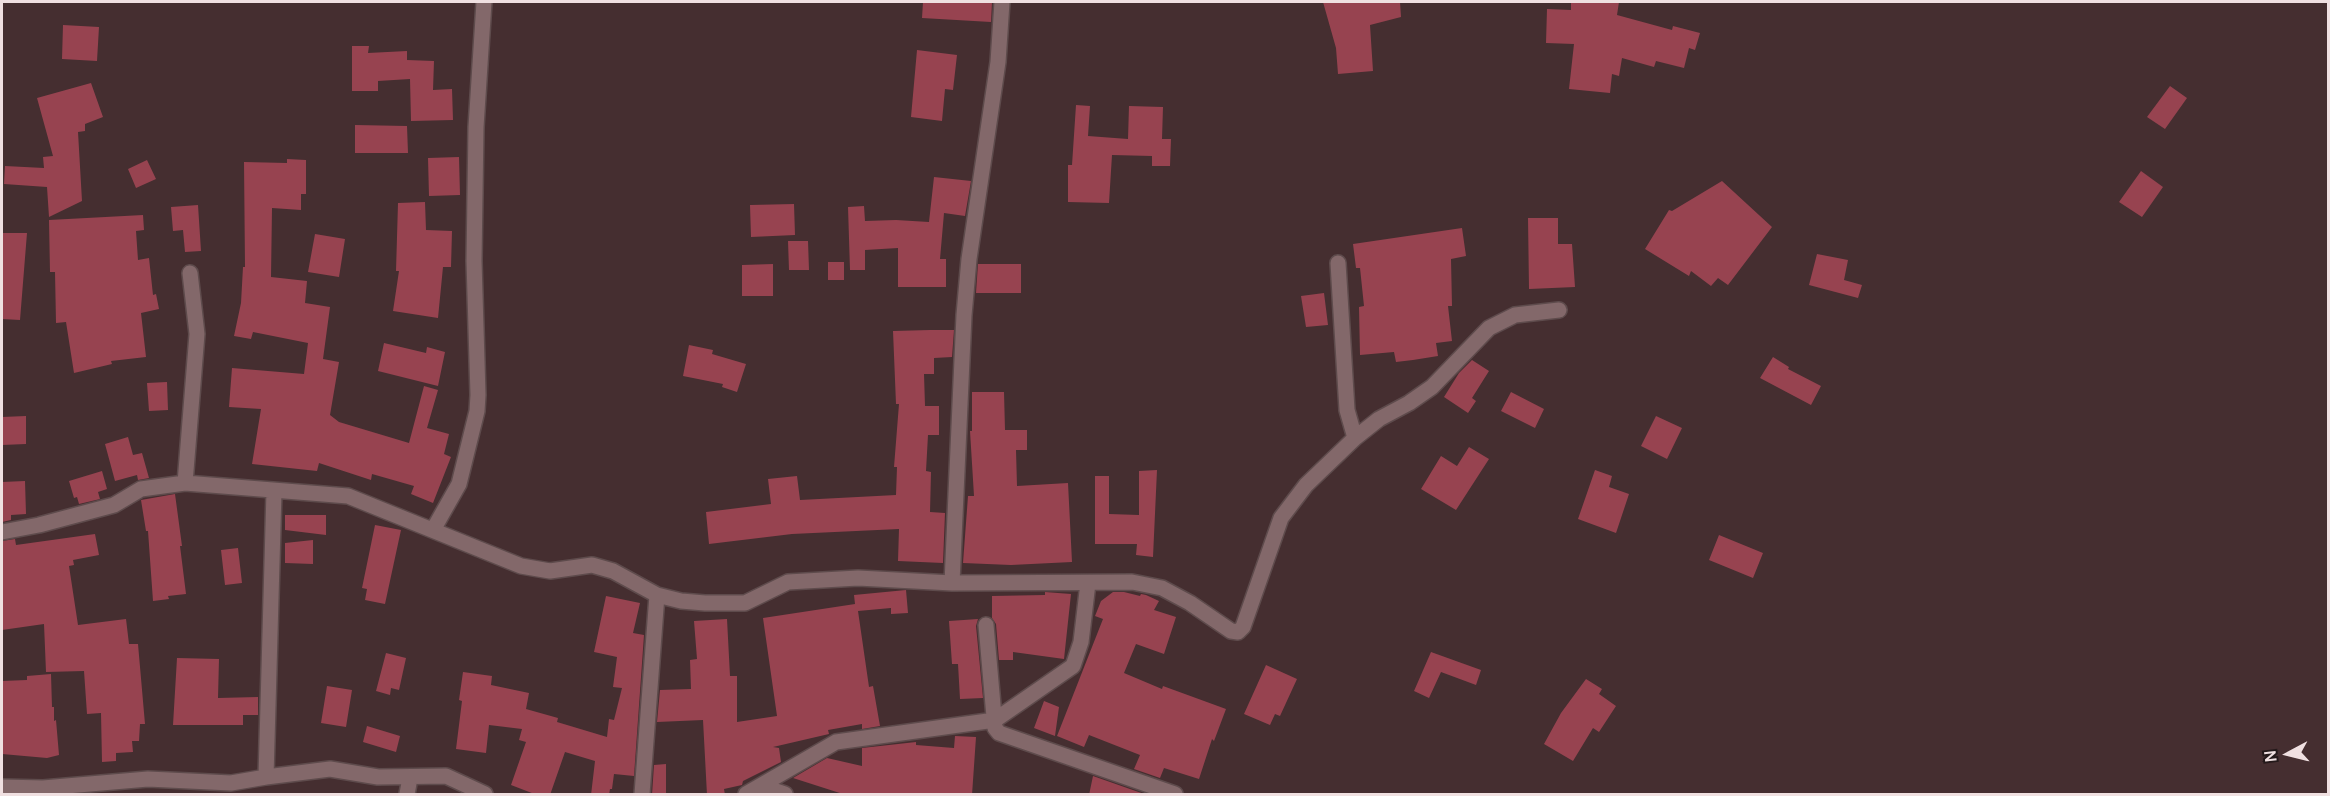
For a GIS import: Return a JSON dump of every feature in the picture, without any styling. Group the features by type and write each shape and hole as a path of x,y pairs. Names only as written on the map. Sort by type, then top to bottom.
{"street":[{"path":"433,530 459,484 477,411 474,239 476,127 484,2"},
{"path":"952,583 964,315 969,259 998,62 1002,2"},
{"path":"1338,262 1347,410 1355,438"},
{"path":"184,483 197,334 190,273"},
{"path":"2,532 39,525 114,505 141,489 184,483 348,496 521,566 550,571 592,565 613,571 657,596 681,601 745,603 788,582 858,578 952,583 1132,582 1148,584 1190,603 1231,631 1238,632 1243,627 1281,518 1306,485 1378,419 1409,403 1432,387 1490,328 1515,315 1559,310"},
{"path":"266,777 274,491"},
{"path":"746,795 836,742 995,720 1073,666 1081,642 1088,583"},
{"path":"642,795 657,596"},
{"path":"986,626 995,720 999,733 1175,795"},
{"path":"2,787 43,788 148,779 231,783 330,769 378,777 446,776 485,795"},
{"path":"407,795 410,778"},
{"path":"762,786 785,795"}],"building":[{"path":"923,2 992,2 991,22 922,18"},
{"path":"1323,2 1400,2 1401,17 1370,25 1373,71 1338,74 1336,48"},
{"path":"1571,2 1619,2 1617,15 1672,30 1673,26 1700,33 1695,50 1689,48 1684,68 1656,61 1654,67 1622,58 1619,76 1612,74 1610,93 1569,89 1574,44 1546,43 1547,9 1571,10"},
{"path":"63,25 99,27 97,61 62,59"},
{"path":"352,46 369,46 368,53 407,51 407,60 434,61 433,90 452,89 453,120 411,121 410,79 378,81 378,91 352,91"},
{"path":"917,50 957,55 953,90 945,89 942,121 911,117"},
{"path":"91,83 103,117 85,124 85,131 78,132 82,201 49,217 47,187 4,184 5,166 44,168 43,157 53,156 37,98"},
{"path":"2170,86 2187,98 2165,129 2147,117"},
{"path":"1076,105 1090,106 1088,136 1128,139 1129,106 1163,107 1162,139 1171,139 1170,166 1152,166 1152,156 1112,155 1109,203 1068,202 1068,165 1072,165"},
{"path":"355,125 407,126 408,153 355,153"},
{"path":"459,157 460,195 429,196 428,158"},
{"path":"287,159 306,160 306,194 301,194 301,210 272,208 271,277 307,281 305,303 330,307 323,359 339,362 330,415 339,422 409,443 424,386 438,390 427,428 449,434 444,454 451,457 433,503 411,494 414,486 372,474 371,480 319,463 317,471 252,464 261,409 229,407 232,368 304,374 308,343 253,332 251,339 234,336 241,303 243,267 245,267 244,162 287,163"},
{"path":"147,160 156,179 136,188 128,169"},
{"path":"2141,171 2163,187 2142,217 2119,202"},
{"path":"934,177 971,181 965,216 944,213 940,259 946,259 946,287 898,287 898,248 865,250 865,270 850,270 848,207 864,206 865,221 929,222"},
{"path":"1722,181 1772,227 1728,285 1718,278 1711,286 1691,271 1689,276 1645,249 1669,210 1672,211"},
{"path":"425,202 426,230 452,231 451,267 443,267 438,318 393,311 399,271 396,271 398,203"},
{"path":"794,204 795,235 751,237 750,205"},
{"path":"198,205 201,251 185,252 183,230 173,231 171,207"},
{"path":"143,215 144,230 136,231 138,260 149,258 153,295 156,294 159,309 141,313 146,357 111,361 112,364 74,373 66,322 56,323 55,272 50,272 49,220"},
{"path":"1528,218 1558,218 1558,244 1572,244 1575,287 1529,289"},
{"path":"1462,228 1466,256 1451,259 1452,306 1448,306 1452,341 1436,343 1438,356 1413,360 1396,362 1394,352 1360,355 1359,307 1364,306 1360,268 1356,268 1353,244"},
{"path":"2,233 27,233 20,320 2,319"},
{"path":"315,234 345,239 339,277 308,272"},
{"path":"788,241 808,241 809,270 789,270"},
{"path":"1817,254 1848,260 1844,280 1862,285 1858,298 1809,285"},
{"path":"828,262 844,262 844,280 828,280"},
{"path":"773,264 773,296 742,296 742,265"},
{"path":"978,264 1021,264 1021,293 976,293"},
{"path":"1324,293 1328,325 1306,327 1301,296"},
{"path":"954,330 952,357 934,358 934,374 924,374 925,406 939,406 939,435 928,435 926,471 931,472 930,512 945,513 943,563 898,561 899,529 792,534 709,544 706,512 771,504 768,479 797,476 800,500 896,495 897,467 894,467 899,404 896,404 893,331"},
{"path":"384,343 426,353 427,347 445,352 438,386 378,371"},
{"path":"689,345 713,350 712,354 746,364 737,392 722,387 723,384 683,376"},
{"path":"1773,357 1789,367 1788,369 1821,386 1811,405 1760,378"},
{"path":"1472,360 1489,371 1472,398 1476,401 1468,413 1444,397 1459,373"},
{"path":"167,382 168,410 149,411 147,383"},
{"path":"972,392 1004,392 1005,430 1027,430 1027,450 1016,450 1017,486 1068,483 1072,562 1011,565 963,563 968,496 974,496 970,431 972,431"},
{"path":"1511,392 1544,409 1535,428 1501,411"},
{"path":"26,416 26,444 2,445 2,417"},
{"path":"1656,416 1682,428 1667,459 1641,446"},
{"path":"128,437 133,455 142,453 149,478 138,480 137,475 115,481 105,444"},
{"path":"1469,447 1489,459 1456,510 1421,489 1441,456 1457,466"},
{"path":"1157,470 1153,557 1136,555 1137,544 1095,544 1095,476 1109,476 1109,514 1139,515 1139,471"},
{"path":"1595,470 1612,476 1609,487 1629,494 1616,533 1578,519"},
{"path":"102,471 107,489 98,492 100,499 79,504 77,497 74,498 69,481"},
{"path":"25,481 26,514 11,515 11,520 2,522 2,482"},
{"path":"175,494 186,594 153,601 148,531 146,531 141,500"},
{"path":"285,515 326,515 326,535 285,530"},
{"path":"375,525 401,530 385,604 365,600 367,589 362,588"},
{"path":"95,534 99,555 73,560 74,565 69,566 78,625 126,619 129,644 138,644 145,724 140,724 139,741 132,741 133,752 116,753 116,761 102,762 101,713 87,714 84,671 46,672 44,624 2,630 2,541 15,539 16,545"},
{"path":"1719,535 1763,553 1753,578 1709,560"},
{"path":"313,540 313,564 285,563 285,543"},
{"path":"238,548 242,583 225,585 221,550"},
{"path":"906,590 908,613 891,614 891,608 858,611 869,687 873,686 880,726 862,729 862,724 828,730 829,734 773,747 779,748 781,762 743,781 742,785 724,789 725,795 707,795 703,720 657,722 660,690 691,689 690,660 697,659 694,621 727,619 730,676 737,676 737,722 777,716 763,618 855,604 854,595"},
{"path":"1045,592 1071,594 1064,659 1013,652 1013,660 999,660 996,624 992,618 992,596 1045,595"},
{"path":"1113,592 1146,595 1159,601 1154,610 1176,617 1164,654 1136,644 1124,673 1162,689 1163,686 1226,709 1214,741 1212,739 1199,779 1164,768 1160,778 1134,769 1140,755 1089,735 1084,747 1057,736 1103,619 1095,616 1101,601"},
{"path":"606,596 640,603 633,633 644,635 634,776 614,774 609,795 591,795 595,761 565,752 550,795 537,795 511,785 526,742 519,740 522,729 489,725 486,753 456,749 463,672 492,676 491,685 529,693 526,709 558,718 557,722 607,737 609,719 614,720 622,688 613,687 617,657 594,652"},
{"path":"978,619 976,626 983,698 960,699 958,664 952,664 949,621"},
{"path":"1431,652 1481,670 1476,685 1441,672 1429,698 1414,691"},
{"path":"386,653 406,658 399,690 391,688 390,695 376,691"},
{"path":"177,658 219,659 218,698 258,697 258,715 243,715 243,725 173,725"},
{"path":"1266,665 1297,679 1280,716 1275,714 1270,725 1244,714"},
{"path":"51,674 52,707 54,707 54,721 56,720 59,755 47,758 2,754 2,681 27,680 27,676"},
{"path":"1586,679 1602,689 1599,694 1616,706 1599,732 1593,728 1573,761 1544,744 1561,713"},
{"path":"327,686 352,690 346,727 321,723"},
{"path":"1044,701 1059,707 1055,736 1034,728"},
{"path":"367,726 400,736 396,752 363,742"},
{"path":"955,736 976,737 972,795 846,795 793,778 827,758 862,766 862,748 916,742 916,745 954,748"},
{"path":"666,764 666,795 652,795 654,765"},
{"path":"1093,776 1147,795 1089,795"}]}
